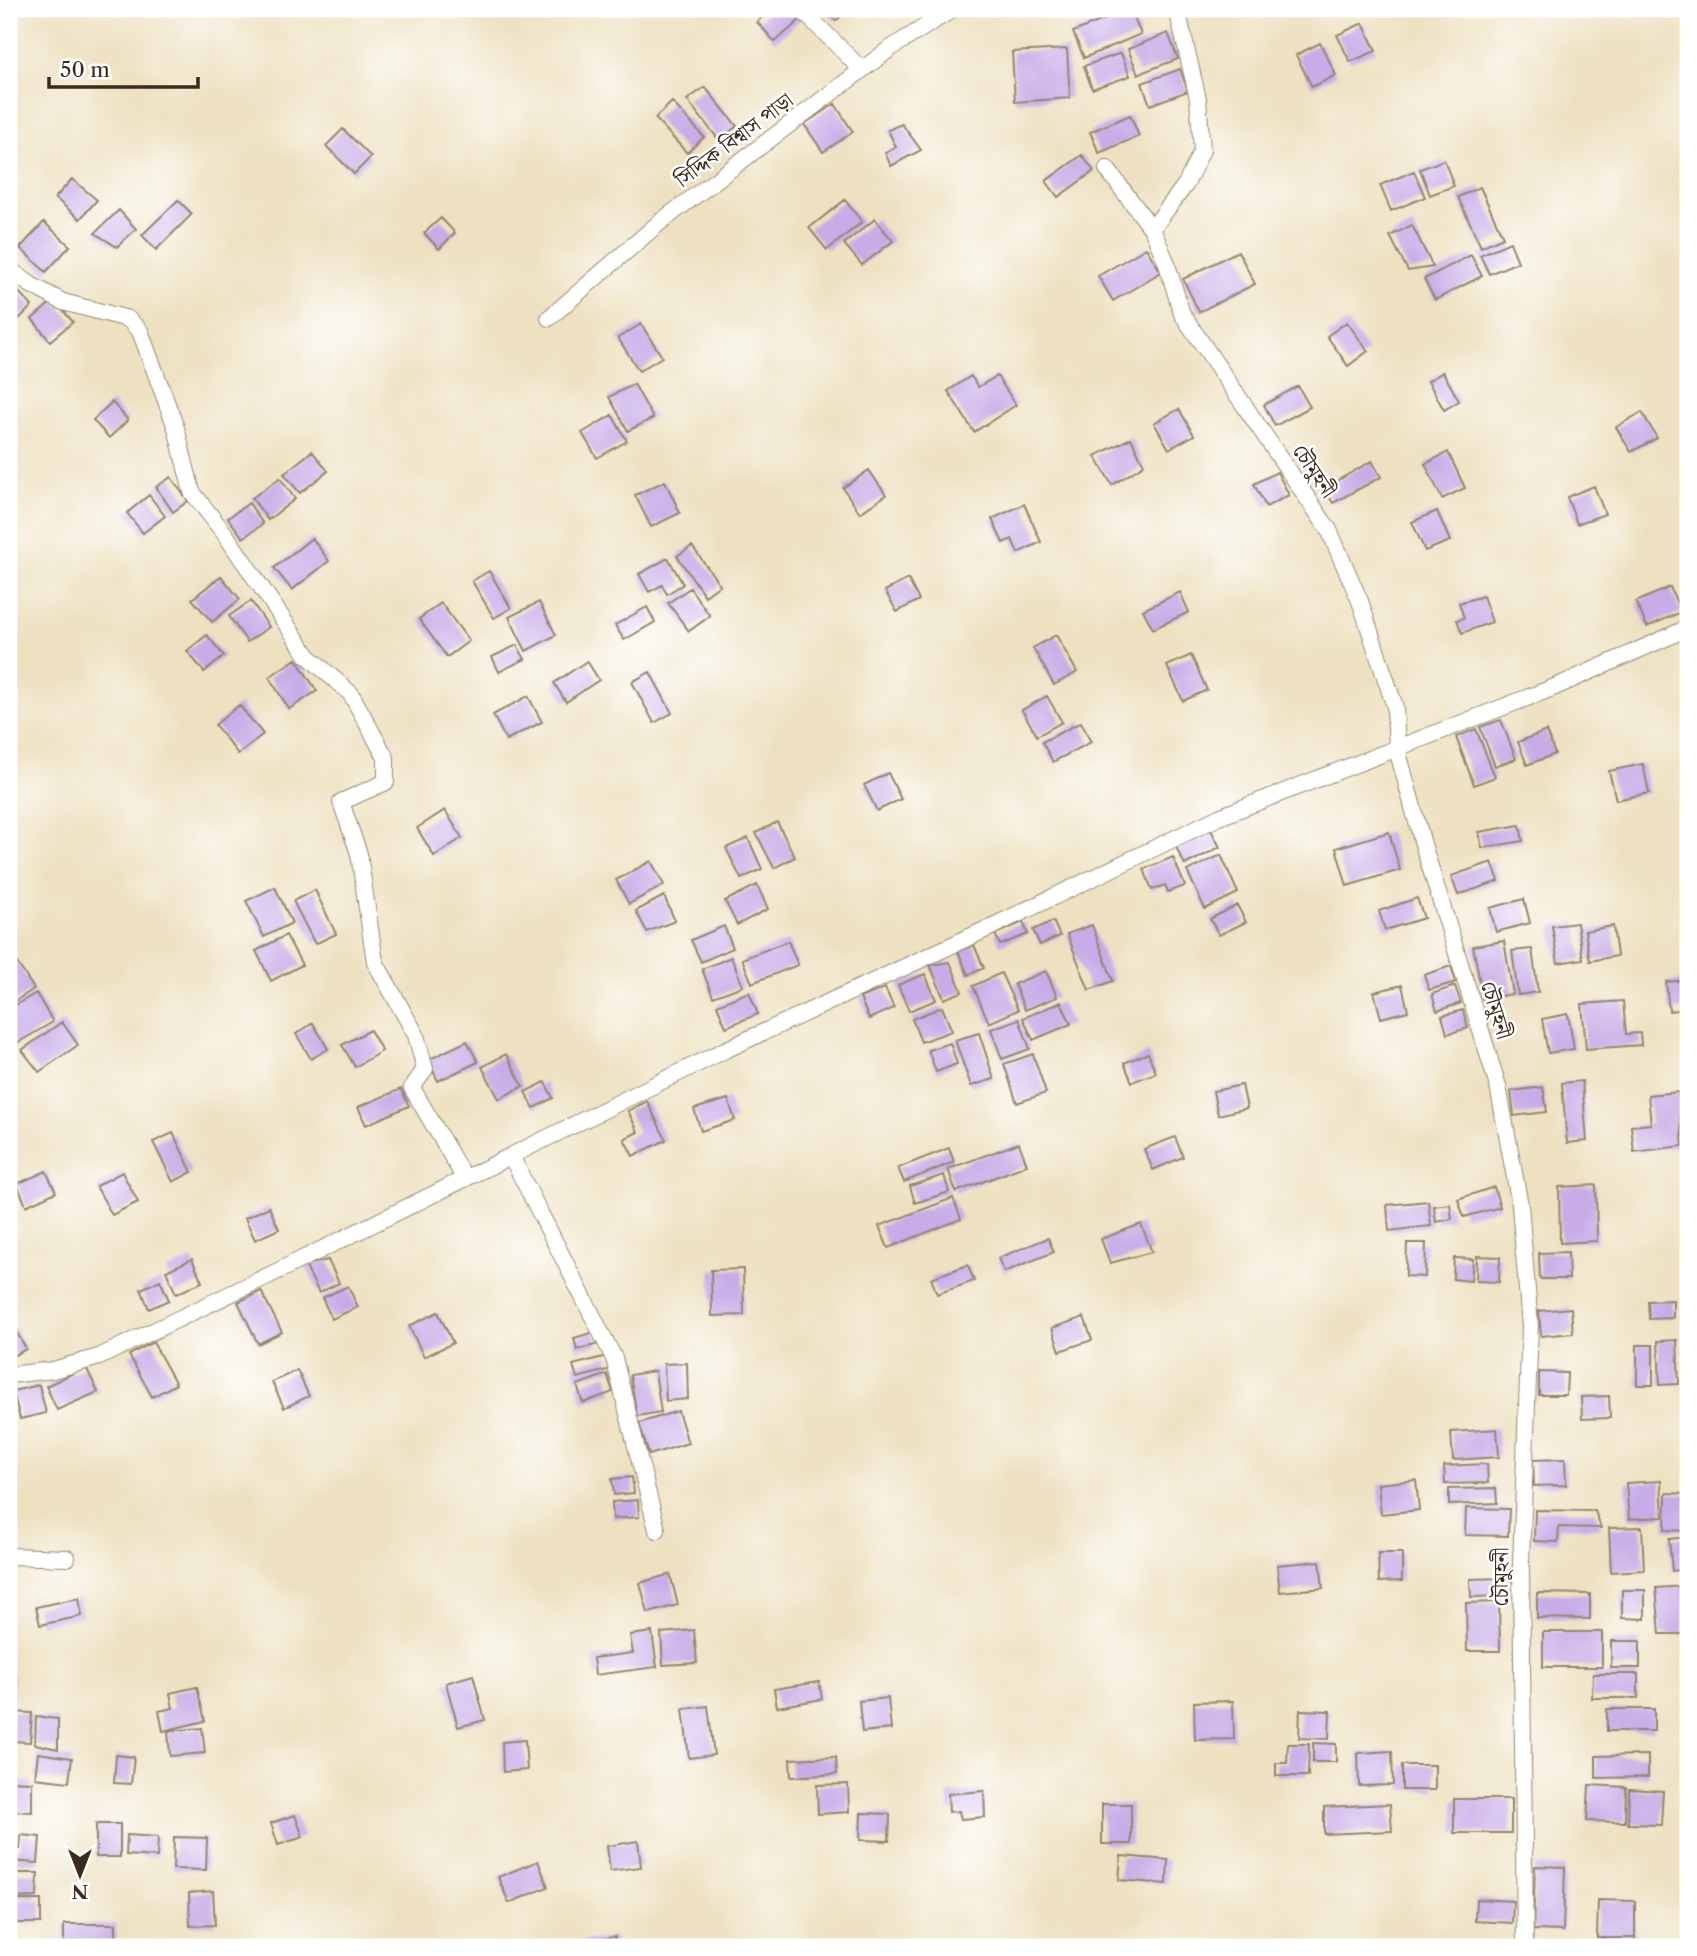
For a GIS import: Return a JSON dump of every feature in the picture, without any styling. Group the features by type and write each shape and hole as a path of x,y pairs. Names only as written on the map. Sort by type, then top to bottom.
{"street":[{"path":"801,9 860,68"},
{"name":"সিদ্দিক বিশ্বাস পাড়া","path":"549,318 659,223 860,68 953,9"},
{"path":"1152,229 1186,184 1202,150 1198,99 1177,9"},
{"name":"চৌমুহনী","path":"1107,169 1152,229 1166,261 1182,314 1329,530 1360,601 1395,707 1396,749 1423,844 1498,1086 1520,1205 1530,1326 1521,1563 1525,1947"},
{"path":"9,269 31,285 63,302 128,318 140,331 176,428 192,492 225,534 308,656 351,694 375,736 386,758 386,782 341,802 359,854 375,962 416,1035 425,1069 412,1088 465,1179"},
{"path":"9,1375 53,1370 99,1357 725,1050 989,928 1219,817 1555,687 1688,628"},
{"path":"511,1157 614,1358 657,1530"},
{"path":"9,1556 67,1558"}],"building":[{"path":"771,9 791,9 801,19 775,42 757,22"},
{"path":"824,9 848,9 836,21"},
{"path":"1130,9 1141,34 1084,58 1073,32"},
{"path":"1363,23 1376,51 1350,62 1337,35"},
{"path":"1168,33 1178,59 1138,74 1128,49"},
{"path":"1320,43 1336,75 1312,87 1296,55"},
{"path":"1067,49 1070,98 1015,102 1012,52"},
{"path":"1121,53 1130,76 1092,89 1084,66"},
{"path":"1180,69 1188,91 1150,105 1142,83"},
{"path":"705,87 737,126 719,140 687,100"},
{"path":"672,102 704,137 687,153 655,118"},
{"path":"835,104 853,132 823,152 804,124"},
{"path":"1130,115 1139,136 1099,153 1090,132"},
{"path":"902,124 921,150 891,166 885,153 896,147 888,130"},
{"path":"343,129 371,157 354,174 326,146"},
{"path":"1082,155 1094,171 1058,197 1046,181"},
{"path":"1444,160 1454,186 1430,195 1420,169"},
{"path":"1414,171 1425,197 1391,211 1380,185"},
{"path":"72,179 97,200 80,219 55,198"},
{"path":"1480,187 1503,237 1481,247 1458,197"},
{"path":"178,200 192,214 156,250 142,235"},
{"path":"845,200 862,222 827,250 809,228"},
{"path":"119,210 136,229 117,247 95,233"},
{"path":"441,218 455,233 439,249 424,233"},
{"path":"875,219 893,241 862,265 844,244"},
{"path":"44,222 70,246 46,272 20,248"},
{"path":"1412,225 1433,267 1408,271 1390,236"},
{"path":"1510,242 1518,262 1489,274 1480,255"},
{"path":"1146,248 1161,272 1113,301 1098,276"},
{"path":"1238,251 1255,284 1199,312 1183,279"},
{"path":"1471,255 1482,276 1435,300 1424,279"},
{"path":"15,288 32,306 16,322 9,314 9,294"},
{"path":"54,300 73,322 50,341 32,319"},
{"path":"1347,322 1368,351 1348,366 1327,336"},
{"path":"641,324 662,357 639,371 618,338"},
{"path":"1443,372 1459,401 1444,410 1428,381"},
{"path":"971,376 978,387 997,376 1016,405 974,432 948,391"},
{"path":"634,384 653,418 628,431 609,397"},
{"path":"1298,386 1310,407 1275,426 1264,405"},
{"path":"112,402 128,420 109,438 93,420"},
{"path":"1179,409 1194,435 1169,449 1154,423"},
{"path":"1642,412 1657,438 1631,452 1616,427"},
{"path":"612,415 627,441 597,458 582,433"},
{"path":"1131,438 1144,465 1112,485 1095,456"},
{"path":"312,451 328,471 300,493 284,474"},
{"path":"1448,452 1465,488 1442,499 1425,464"},
{"path":"1372,461 1381,477 1333,503 1324,488"},
{"path":"869,470 886,495 860,513 843,488"},
{"path":"1277,472 1289,495 1266,507 1254,484"},
{"path":"171,477 188,501 173,512 156,487"},
{"path":"280,478 295,499 268,520 252,498"},
{"path":"665,481 680,513 651,527 635,495"},
{"path":"1594,486 1605,514 1577,524 1567,497"},
{"path":"149,495 165,516 143,533 127,513"},
{"path":"249,503 263,524 243,538 228,518"},
{"path":"1024,504 1041,542 1018,553 1012,539 1003,543 992,519"},
{"path":"1437,511 1450,541 1425,551 1412,522"},
{"path":"312,538 329,561 292,590 274,568"},
{"path":"692,546 720,585 705,596 677,556"},
{"path":"668,558 683,584 667,594 662,585 649,592 639,574"},
{"path":"489,571 511,608 494,618 472,581"},
{"path":"221,576 240,599 212,622 192,599"},
{"path":"908,579 919,600 897,612 885,591"},
{"path":"1670,587 1681,612 1647,627 1636,602"},
{"path":"690,588 710,616 689,631 668,603"},
{"path":"1180,592 1189,612 1153,629 1143,610"},
{"path":"1483,596 1492,622 1462,633 1457,620 1464,618 1459,603"},
{"path":"251,601 269,627 247,642 229,616"},
{"path":"539,602 556,635 526,651 509,617"},
{"path":"441,603 469,641 447,657 419,619"},
{"path":"647,607 655,622 624,640 615,625"},
{"path":"207,635 224,656 204,672 187,651"},
{"path":"1056,635 1077,672 1054,685 1033,648"},
{"path":"517,645 525,659 499,672 492,657"},
{"path":"1191,655 1207,690 1183,701 1167,666"},
{"path":"296,659 317,691 289,709 269,677"},
{"path":"587,661 599,680 566,702 554,683"},
{"path":"650,672 672,713 654,723 632,682"},
{"path":"528,696 542,722 506,740 493,715"},
{"path":"1047,696 1062,722 1037,736 1022,710"},
{"path":"239,705 263,734 238,754 215,725"},
{"path":"1501,720 1516,759 1495,766 1480,727"},
{"path":"1081,722 1091,742 1053,762 1042,742"},
{"path":"1476,729 1495,777 1474,785 1456,737"},
{"path":"1546,731 1555,754 1527,765 1518,742"},
{"path":"1643,764 1649,793 1616,800 1609,771"},
{"path":"888,773 901,799 877,811 864,785"},
{"path":"445,810 462,838 434,856 417,828"},
{"path":"777,822 795,857 774,868 756,833"},
{"path":"1520,825 1523,841 1482,848 1479,832"},
{"path":"1210,828 1220,847 1185,865 1175,845"},
{"path":"1389,832 1400,870 1347,886 1336,848"},
{"path":"748,838 762,869 741,879 726,848"},
{"path":"1221,855 1238,893 1205,909 1187,871"},
{"path":"1173,857 1185,886 1168,892 1165,885 1152,890 1144,869"},
{"path":"651,861 664,885 629,904 616,880"},
{"path":"1492,862 1499,881 1458,895 1451,876"},
{"path":"757,885 768,909 737,925 725,901"},
{"path":"275,887 292,923 264,937 246,901"},
{"path":"315,890 336,934 315,944 293,901"},
{"path":"664,896 675,921 647,932 636,911"},
{"path":"1417,898 1424,918 1385,930 1379,911"},
{"path":"1524,899 1530,923 1496,932 1490,908"},
{"path":"1237,905 1246,922 1219,935 1210,919"},
{"path":"1053,921 1060,936 1040,945 1033,930"},
{"path":"1023,922 1028,934 1000,945 995,934"},
{"path":"1577,923 1583,959 1558,963 1552,926"},
{"path":"1092,925 1113,981 1089,990 1067,934"},
{"path":"724,926 733,948 701,962 691,940"},
{"path":"1613,926 1617,956 1590,961 1585,931"},
{"path":"286,935 302,965 271,981 256,951"},
{"path":"788,941 798,965 752,983 742,959"},
{"path":"1504,941 1513,994 1483,999 1473,946"},
{"path":"974,945 984,968 968,975 958,951"},
{"path":"1532,949 1538,992 1518,995 1512,951"},
{"path":"731,957 743,986 713,997 702,969"},
{"path":"16,961 34,989 9,1005 9,965"},
{"path":"950,962 962,992 944,999 930,965"},
{"path":"1451,966 1456,982 1429,990 1424,975"},
{"path":"1046,971 1057,997 1025,1010 1014,984"},
{"path":"1001,973 1018,1010 989,1023 973,986"},
{"path":"925,974 936,1000 909,1011 898,985"},
{"path":"1688,980 1688,1009 1669,1011 1666,982"},
{"path":"1402,985 1408,1011 1381,1018 1374,992"},
{"path":"1455,986 1461,1003 1437,1011 1432,994"},
{"path":"885,988 894,1008 869,1019 860,998"},
{"path":"749,992 758,1014 726,1027 717,1005"},
{"path":"36,993 53,1022 14,1045 9,1037 9,1009"},
{"path":"1623,1001 1626,1034 1640,1033 1641,1045 1586,1049 1582,1004"},
{"path":"1061,1002 1071,1024 1033,1040 1023,1018"},
{"path":"942,1007 952,1031 921,1042 912,1019"},
{"path":"1463,1010 1468,1028 1447,1034 1442,1016"},
{"path":"1568,1014 1574,1049 1548,1053 1542,1019"},
{"path":"1019,1019 1030,1049 1002,1059 991,1029"},
{"path":"62,1022 78,1045 39,1072 22,1050"},
{"path":"313,1023 328,1049 311,1059 296,1034"},
{"path":"370,1030 382,1051 355,1067 342,1045"},
{"path":"979,1033 994,1079 971,1086 955,1040"},
{"path":"467,1041 478,1062 438,1081 428,1060"},
{"path":"950,1043 957,1064 936,1072 928,1050"},
{"path":"1148,1053 1156,1073 1132,1082 1124,1063"},
{"path":"506,1054 523,1086 499,1099 482,1067"},
{"path":"1033,1054 1046,1093 1017,1103 1004,1064"},
{"path":"1684,1066 1688,1066 1688,1092 1684,1092"},
{"path":"1582,1081 1587,1141 1567,1143 1562,1083"},
{"path":"545,1082 553,1098 534,1108 525,1092"},
{"path":"1242,1085 1247,1108 1218,1115 1213,1091"},
{"path":"1543,1087 1547,1112 1514,1116 1511,1091"},
{"path":"401,1089 409,1106 366,1125 358,1107"},
{"path":"1678,1092 1683,1146 1634,1152 1631,1126 1651,1124 1648,1095"},
{"path":"728,1099 735,1120 701,1131 694,1109"},
{"path":"647,1101 666,1140 633,1156 624,1139 638,1132 628,1111"},
{"path":"173,1133 192,1172 173,1182 153,1142"},
{"path":"1175,1137 1183,1157 1153,1170 1144,1149"},
{"path":"1019,1143 1027,1165 956,1192 948,1169"},
{"path":"949,1148 954,1162 904,1182 898,1168"},
{"path":"46,1171 56,1192 26,1206 17,1184"},
{"path":"122,1172 138,1202 112,1215 96,1186"},
{"path":"944,1175 949,1192 915,1203 910,1186"},
{"path":"1596,1185 1597,1241 1560,1243 1559,1187"},
{"path":"1494,1187 1500,1207 1464,1217 1458,1199"},
{"path":"953,1198 961,1219 888,1248 879,1226"},
{"path":"1428,1201 1431,1226 1389,1231 1387,1205"},
{"path":"1450,1204 1452,1219 1436,1222 1434,1206"},
{"path":"269,1207 279,1229 255,1240 245,1218"},
{"path":"1141,1224 1152,1252 1110,1263 1101,1239"},
{"path":"1048,1238 1054,1252 1004,1272 998,1258"},
{"path":"1407,1243 1426,1243 1425,1277 1406,1276"},
{"path":"1568,1252 1569,1279 1540,1279 1539,1253"},
{"path":"1477,1256 1500,1257 1499,1282 1476,1281"},
{"path":"1454,1258 1473,1259 1471,1281 1453,1279"},
{"path":"192,1259 202,1282 176,1294 166,1271"},
{"path":"328,1260 339,1283 319,1293 305,1265"},
{"path":"968,1265 974,1281 937,1294 931,1278"},
{"path":"743,1269 744,1315 712,1316 711,1270"},
{"path":"160,1280 169,1300 149,1309 141,1289"},
{"path":"348,1286 358,1307 332,1319 322,1298"},
{"path":"261,1291 282,1332 258,1344 238,1302"},
{"path":"1673,1300 1673,1318 1649,1319 1648,1301"},
{"path":"1571,1308 1573,1333 1541,1336 1539,1311"},
{"path":"438,1312 453,1343 424,1357 409,1326"},
{"path":"1084,1317 1092,1340 1060,1351 1052,1328"},
{"path":"9,1318 26,1349 9,1358"},
{"path":"595,1332 598,1344 577,1350 574,1338"},
{"path":"1677,1340 1679,1384 1660,1385 1658,1341"},
{"path":"153,1342 176,1384 152,1397 129,1355"},
{"path":"1637,1345 1653,1345 1653,1385 1637,1385"},
{"path":"607,1356 611,1369 577,1378 573,1365"},
{"path":"687,1363 688,1399 666,1401 664,1364"},
{"path":"86,1367 98,1392 57,1410 46,1386"},
{"path":"297,1370 309,1396 284,1408 272,1382"},
{"path":"655,1371 661,1412 637,1416 630,1375"},
{"path":"1539,1372 1567,1373 1566,1395 1539,1395"},
{"path":"607,1374 613,1392 583,1403 577,1385"},
{"path":"39,1385 46,1413 20,1419 13,1391"},
{"path":"1609,1396 1610,1418 1582,1419 1581,1397"},
{"path":"678,1411 688,1443 649,1455 639,1423"},
{"path":"1497,1429 1499,1457 1453,1460 1451,1432"},
{"path":"1565,1459 1566,1485 1534,1486 1533,1460"},
{"path":"1487,1464 1488,1483 1445,1484 1444,1466"},
{"path":"632,1477 634,1493 614,1495 612,1479"},
{"path":"1416,1480 1419,1510 1381,1514 1378,1484"},
{"path":"1661,1481 1663,1517 1629,1519 1626,1483"},
{"path":"1496,1488 1497,1503 1449,1505 1449,1489"},
{"path":"1666,1493 1688,1494 1688,1531 1665,1530"},
{"path":"638,1500 639,1517 613,1519 612,1502"},
{"path":"1466,1508 1509,1509 1508,1536 1465,1535"},
{"path":"1535,1510 1595,1511 1601,1528 1559,1527 1558,1542 1534,1541"},
{"path":"1642,1527 1644,1570 1611,1572 1609,1528"},
{"path":"1688,1537 1688,1569 1672,1571 1669,1539"},
{"path":"1378,1553 1402,1553 1402,1581 1379,1582"},
{"path":"1320,1561 1323,1588 1280,1592 1277,1565"},
{"path":"670,1574 678,1605 648,1613 640,1583"},
{"path":"1505,1578 1506,1596 1471,1597 1470,1579"},
{"path":"1686,1586 1683,1634 1660,1634 1656,1588"},
{"path":"1622,1590 1645,1590 1645,1619 1622,1618"},
{"path":"1537,1593 1590,1594 1590,1619 1537,1618"},
{"path":"79,1598 82,1616 40,1625 36,1607"},
{"path":"1499,1602 1500,1651 1467,1651 1466,1603"},
{"path":"694,1630 697,1663 663,1665 661,1633"},
{"path":"652,1632 657,1667 595,1675 593,1658 633,1653 630,1635"},
{"path":"1543,1632 1602,1632 1602,1667 1543,1667"},
{"path":"1611,1641 1640,1641 1640,1668 1611,1668"},
{"path":"9,1673 14,1673 13,1702 9,1702"},
{"path":"1593,1674 1638,1674 1638,1698 1592,1698"},
{"path":"473,1675 485,1720 458,1727 446,1683"},
{"path":"819,1682 822,1699 777,1707 774,1689"},
{"path":"197,1687 205,1721 163,1731 159,1711 173,1708 170,1693"},
{"path":"888,1698 891,1729 862,1732 859,1701"},
{"path":"1233,1701 1234,1739 1195,1740 1194,1702"},
{"path":"708,1706 714,1755 689,1758 683,1709"},
{"path":"1607,1709 1654,1709 1654,1731 1607,1731"},
{"path":"1300,1710 1330,1711 1329,1739 1299,1738"},
{"path":"11,1712 32,1713 30,1742 9,1741"},
{"path":"36,1717 58,1719 58,1749 35,1744"},
{"path":"202,1728 205,1753 170,1756 168,1731"},
{"path":"525,1740 527,1770 503,1772 502,1742"},
{"path":"1313,1743 1336,1744 1336,1762 1313,1762"},
{"path":"1288,1744 1309,1744 1308,1776 1276,1776 1276,1763 1287,1763"},
{"path":"1392,1751 1393,1785 1359,1786 1358,1753"},
{"path":"38,1753 72,1758 69,1782 35,1778"},
{"path":"116,1755 134,1757 131,1784 114,1783"},
{"path":"1648,1755 1648,1777 1596,1778 1596,1756"},
{"path":"836,1757 837,1774 791,1777 790,1759"},
{"path":"1402,1765 1435,1765 1435,1790 1402,1790"},
{"path":"9,1781 32,1782 32,1812 9,1811"},
{"path":"848,1784 849,1812 818,1814 817,1785"},
{"path":"1589,1785 1626,1787 1625,1822 1587,1821"},
{"path":"1629,1789 1663,1791 1661,1825 1628,1824"},
{"path":"984,1791 985,1817 961,1819 959,1811 949,1812 948,1794"},
{"path":"1454,1799 1511,1799 1511,1833 1454,1833"},
{"path":"1102,1804 1131,1804 1131,1844 1102,1844"},
{"path":"1390,1804 1392,1831 1324,1834 1324,1807"},
{"path":"861,1813 890,1814 889,1841 860,1840"},
{"path":"295,1815 303,1837 278,1845 271,1823"},
{"path":"96,1824 120,1824 120,1857 96,1857"},
{"path":"21,1835 40,1837 38,1863 9,1861 9,1848 20,1849"},
{"path":"127,1835 158,1837 157,1857 126,1855"},
{"path":"174,1837 207,1838 206,1870 173,1869"},
{"path":"638,1841 641,1867 610,1871 607,1846"},
{"path":"1121,1856 1168,1860 1167,1884 1119,1880"},
{"path":"538,1861 548,1887 509,1903 498,1877"},
{"path":"1535,1866 1565,1867 1563,1931 1533,1930"},
{"path":"9,1873 38,1873 37,1897 9,1898"},
{"path":"213,1891 215,1925 190,1926 189,1893"},
{"path":"1476,1899 1513,1901 1512,1923 1475,1921"},
{"path":"9,1900 41,1900 41,1923 9,1923"},
{"path":"1598,1900 1635,1901 1635,1938 1597,1938"},
{"path":"64,1924 116,1924 116,1947 64,1947"},
{"path":"615,1937 616,1947 579,1947 578,1942"}]}
